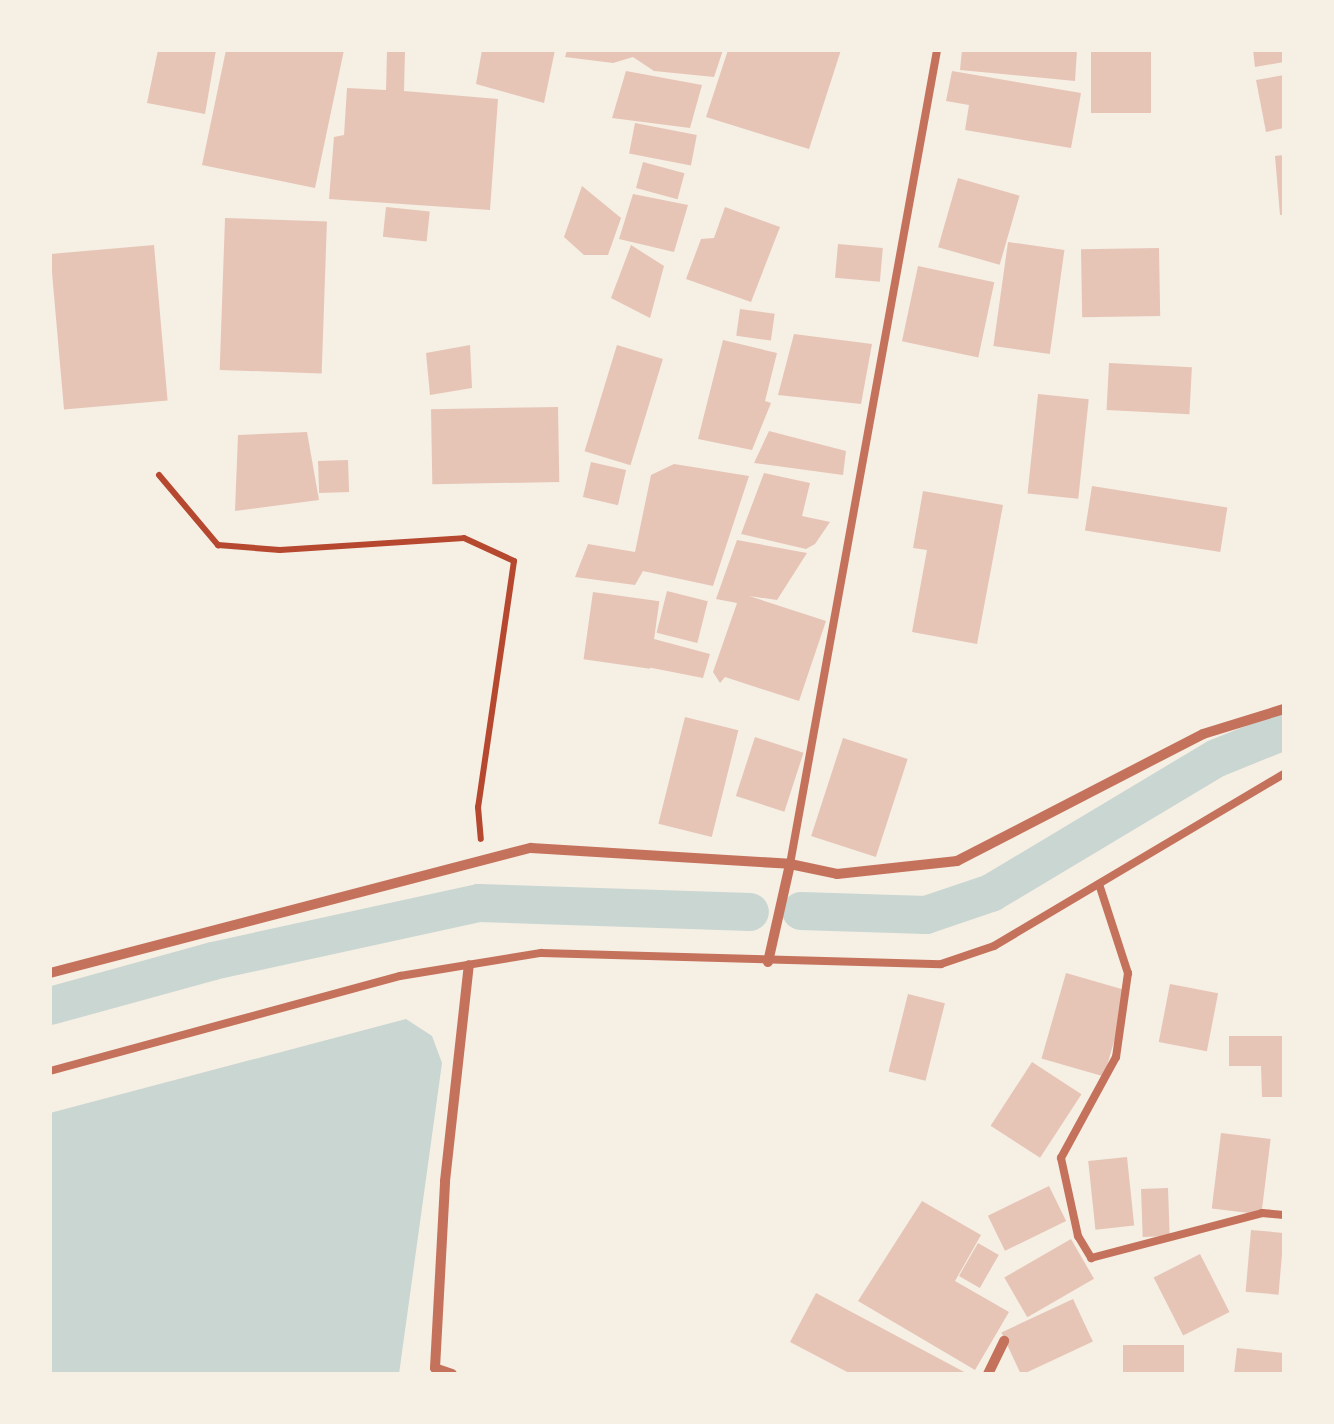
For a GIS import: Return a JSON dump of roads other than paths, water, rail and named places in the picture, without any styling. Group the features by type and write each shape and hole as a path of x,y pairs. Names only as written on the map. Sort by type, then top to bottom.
{"street":[{"path":"50,973 532,848 790,864 836,874 957,861 1203,734 1284,709"},
{"path":"768,962 790,864"},
{"path":"452,1374 435,1368 445,1181 469,965"},
{"path":"988,1374 1004,1341"}],"lane":[{"path":"790,864 937,50"},
{"path":"50,1071 400,976 541,952 768,962 942,964 994,946 1284,774"},
{"path":"1099,884 1128,973 1116,1058 1061,1158 1078,1236 1091,1258 1262,1213 1284,1215"}],"waterway":[{"path":"801,911 926,915 991,893 1217,758 1284,731"},
{"path":"50,1006 213,961 479,903 750,912"}]}
